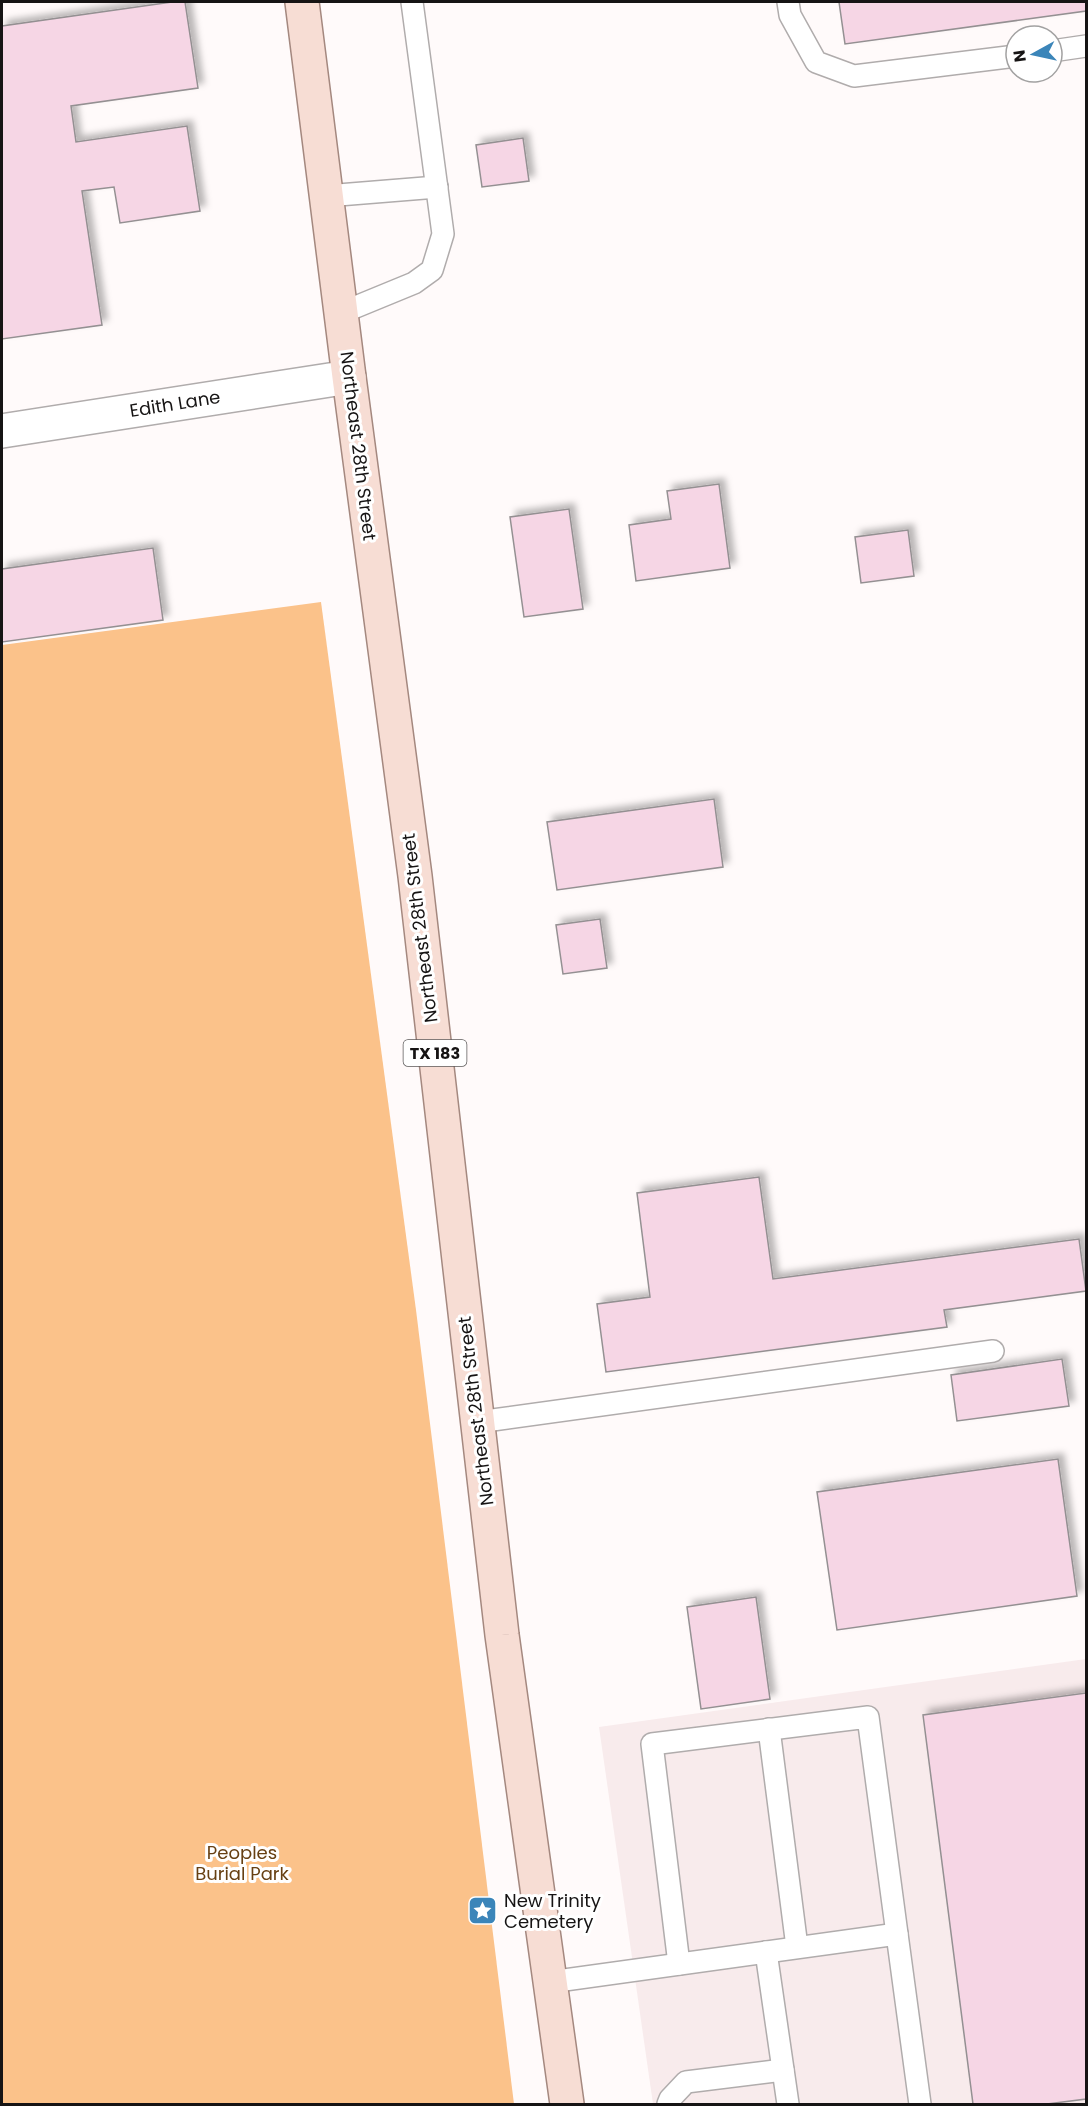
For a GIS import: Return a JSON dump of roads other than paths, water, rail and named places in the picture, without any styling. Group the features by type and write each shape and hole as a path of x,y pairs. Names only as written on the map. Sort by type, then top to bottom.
{"main road":[{"name":"Northeast 28th Street","path":"302,2 410,842 502,1635 567,2104"}],"street":[{"name":"Edith Lane","path":"2,431 349,377"}],"lane":[{"path":"341,313 414,283 432,270 443,234 412,2"},
{"path":"788,2 790,15 816,62 854,76 1004,57"},
{"path":"1064,49 1086,46"},
{"path":"326,196 437,187"},
{"path":"478,1422 993,1351"},
{"path":"679,1964 652,1744 868,1716 920,2104"},
{"path":"769,1729 797,1947"},
{"path":"550,1982 897,1935"},
{"path":"766,1952 788,2104"},
{"path":"668,2104 687,2082 783,2070"}],"place":[{"name":"New Trinity Cemetery","path":"483,1911"}],"park label":[{"name":"Peoples Burial Park","path":"242,1863"}]}
